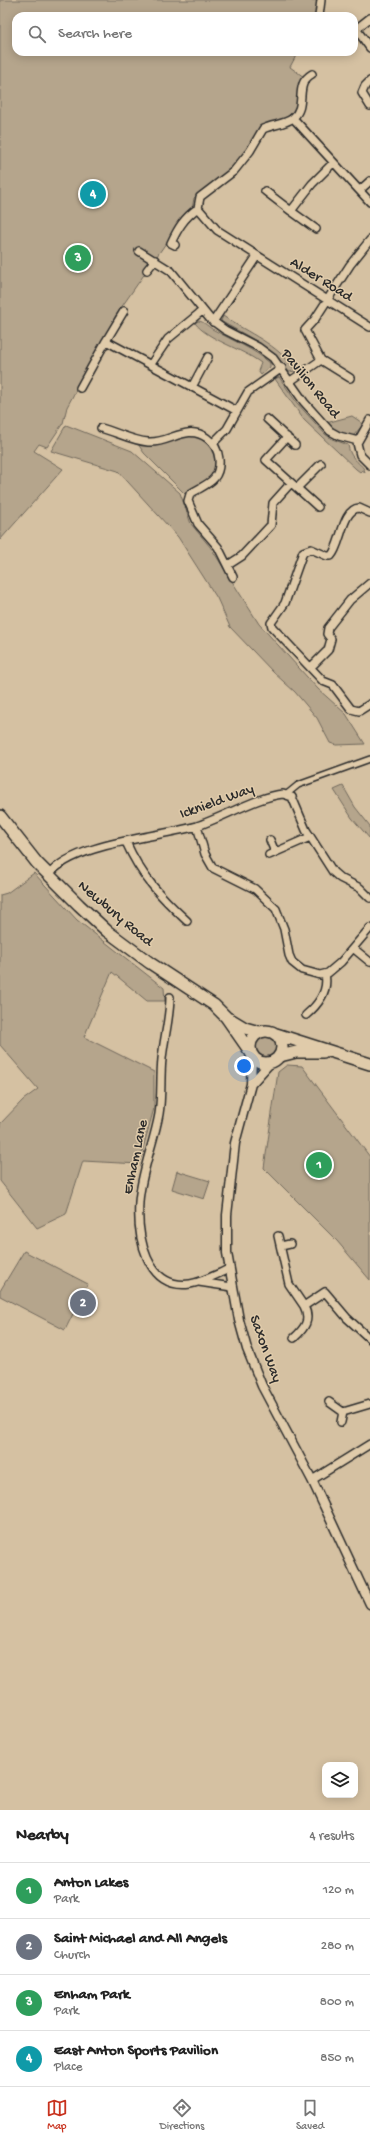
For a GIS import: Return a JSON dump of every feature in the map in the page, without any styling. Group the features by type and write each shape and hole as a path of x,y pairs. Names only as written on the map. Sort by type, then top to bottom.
{"main road":[{"name":"Newbury Road","path":"0,816 49,875 79,906 116,938 161,971 206,998 226,1017 251,1053"},
{"name":"Newbury Road","path":"226,1017 245,1028 259,1032"},
{"path":"331,1052 296,1052 280,1056 270,1063 260,1062 251,1053 250,1041 259,1032 268,1031 309,1043 331,1052 370,1064"},
{"path":"276,1034 282,1043 280,1056"}],"street":[{"path":"321,0 321,12"},
{"path":"358,26 370,18"},
{"path":"358,32 370,48"},
{"path":"175,245 171,243 176,231 185,218 198,208 200,197 234,171 250,151 262,130 282,124 293,118 302,100 304,80 312,74"},
{"path":"370,81 364,87 362,93 370,106"},
{"path":"293,118 370,202"},
{"path":"291,211 312,184 333,163"},
{"path":"360,190 370,181"},
{"path":"264,191 316,229"},
{"name":"Alder Road","path":"198,208 213,228 370,327"},
{"path":"350,378 321,360 305,330 315,319 350,265 370,240"},
{"name":"Pavilion Road","path":"139,251 155,260 177,277 202,311 214,322 263,350 282,368 289,382 311,412 330,431 339,436 358,441"},
{"path":"214,322 257,256"},
{"path":"147,270 155,260"},
{"path":"80,388 124,311"},
{"path":"151,364 168,339 202,311"},
{"path":"106,341 151,364 237,412"},
{"path":"192,387 208,357"},
{"path":"289,382 321,360"},
{"path":"213,443 227,430 250,390 282,368"},
{"path":"267,420 295,445"},
{"path":"370,420 358,441 360,455 370,465"},
{"path":"101,428 151,442 166,440 184,432 194,432 204,436 213,443 218,456 216,474 206,487 190,494 188,501 198,524 218,547 233,577"},
{"path":"287,437 266,460 318,507"},
{"path":"297,488 321,464"},
{"path":"228,565 242,556 271,525 273,503 291,483"},
{"path":"370,513 359,508 353,510 341,531 338,544 331,556 327,556 310,549 304,552 285,603 271,621 272,627 324,681 333,685 352,710 359,710 370,704"},
{"path":"311,667 329,647 331,639 327,634 328,628 337,619 349,601 370,583"},
{"name":"Icknield Way","path":"49,875 56,867 75,855 197,826 276,795 287,794 298,785 370,760"},
{"path":"287,794 292,797 297,806 303,824 310,837 336,874 360,888 370,898"},
{"path":"197,826 205,854 213,868 255,889 276,909 283,924 287,950 292,962 306,972 325,974 336,967 370,928"},
{"path":"270,840 272,853 310,837"},
{"path":"126,842 143,876 154,889 188,921"},
{"path":"353,948 370,962"},
{"path":"306,1015 325,991 327,982 325,974"},
{"name":"Enham Lane","path":"170,996 162,1057 159,1114 139,1202 140,1222 146,1253 155,1273 165,1282 176,1284 199,1282 232,1287"},
{"name":"Saxon Way","path":"251,1053 251,1084 240,1122 230,1176 226,1232 229,1269 241,1330 256,1372 276,1414 312,1480 370,1604"},
{"name":"Saxon Way","path":"251,1084 270,1063"},
{"path":"278,1236 290,1284 304,1306 307,1315 307,1324 294,1338"},
{"path":"281,1246 290,1244"},
{"name":"Enham Lane","path":"199,1282 229,1269"},
{"path":"304,1306 327,1289 347,1318 370,1339"},
{"path":"329,1402 343,1412"},
{"path":"343,1412 370,1404"},
{"path":"341,1422 343,1412"},
{"path":"312,1480 370,1444"}],"shaded area":[{"path":"0,0 319,0 317,12 12,12 12,56 296,56 290,67 304,77 298,83 300,88 299,100 293,111 284,119 276,123 265,124 261,127 238,162 194,198 192,209 173,233 116,315 67,407 63,423 47,447 39,444 34,451 63,469 0,540"},
{"path":"223,316 271,346 288,361 296,371 289,372 276,356 260,343 221,321"},
{"path":"198,321 257,353 270,363 270,367 261,375 258,371 261,363 208,334 195,323"},
{"path":"279,377 297,403 325,434 332,439 348,445 351,455 365,472 362,470 360,472 356,469 304,420 275,379"},
{"path":"352,416 361,422 362,426 353,436 337,432 326,423"},
{"path":"66,425 132,451 180,493 191,524 211,548 259,624 318,689 346,714 365,744 336,745 330,743 317,718 295,692 273,672 230,627 217,598 178,537 118,471 51,451"},
{"path":"190,435 203,440 213,449 217,462 213,475 210,478 185,494 144,453 138,444 152,445 165,443"},
{"path":"343,786 355,807 370,826 370,839 352,818 334,790"},
{"path":"34,873 77,920 164,988 165,1001 147,1001 112,972 84,1037 154,1072 154,1108 139,1164 83,1161 66,1214 37,1228 0,1181 0,1124 23,1100 38,1089 0,1045 0,895 7,893"},
{"path":"266,1034 274,1038 278,1046 274,1054 266,1058 258,1054 254,1046 258,1038"},
{"path":"287,1065 302,1066 370,1157 370,1280 337,1241 264,1168 278,1072"},
{"path":"177,1171 210,1181 204,1199 172,1189"},
{"path":"24,1251 88,1284 65,1330 0,1296 0,1291"}],"place":[{"name":"East Anton Sports Pavilion","path":"93,194"},
{"name":"Enham Park","path":"78,258"},
{"name":"Anton Lakes","path":"319,1165"},
{"name":"Saint Michael and All Angels","path":"83,1303"}]}
